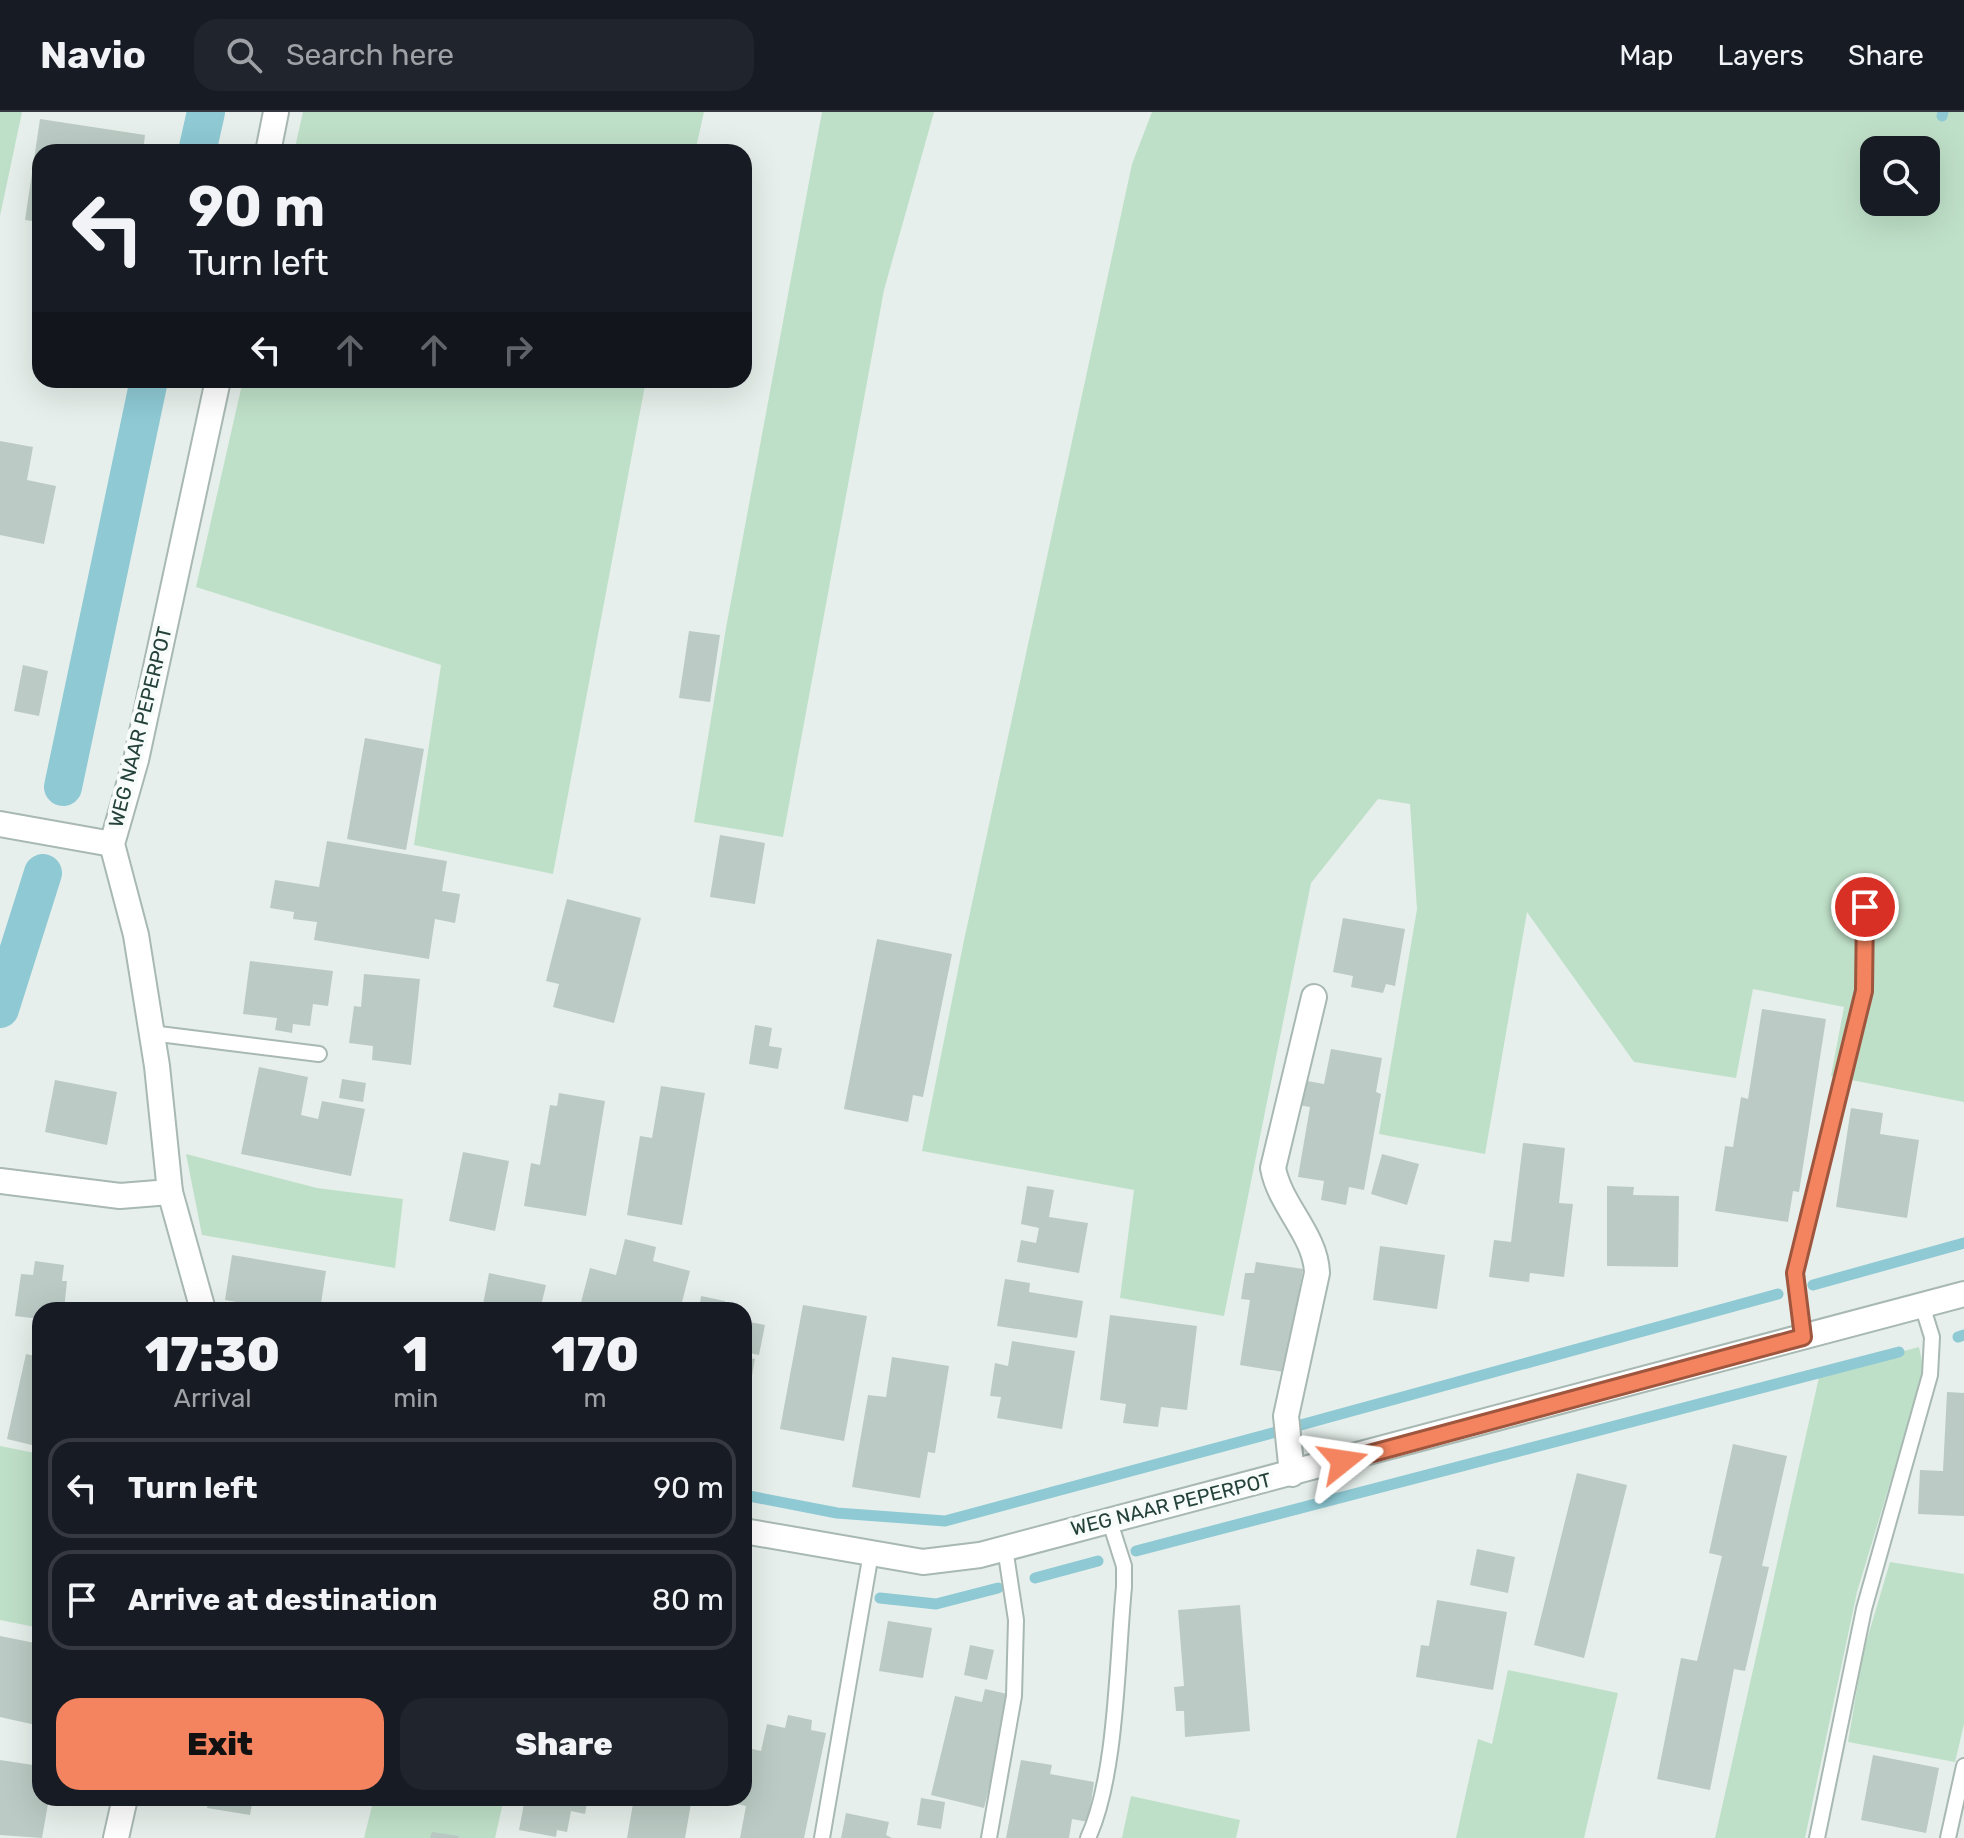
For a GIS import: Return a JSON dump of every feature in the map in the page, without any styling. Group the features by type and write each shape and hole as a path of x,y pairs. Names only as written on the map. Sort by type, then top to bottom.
{"street":[{"path":"270,144 276,112"},
{"name":"WEG NAAR PEPERPOT","path":"201,1302 170,1192 136,935 112,844 136,760 216,388"},
{"path":"0,824 112,844"},
{"path":"1292,1474 1286,1416 1314,1289 1317,1260 1278,1192 1273,1168 1314,997"},
{"path":"0,1181 120,1196 170,1192"},
{"name":"WEG NAAR PEPERPOT","path":"752,1532 923,1562 980,1555 1964,1294"},
{"path":"116,1838 123,1806"}],"lane":[{"path":"1803,1337 1795,1273 1864,991 1865,907"},
{"path":"151,1033 319,1054"},
{"path":"1817,1838 1864,1609 1930,1375 1932,1337 1922,1305"},
{"path":"1088,1838 1098,1817 1107,1767 1124,1587 1124,1566 1109,1519"},
{"path":"989,1838 1014,1696 1016,1620 1005,1548"},
{"path":"822,1838 871,1553"},
{"path":"1948,1838 1964,1766"}],"green space":[{"path":"0,112 22,112 0,216"},
{"path":"303,112 704,112 697,144 296,144"},
{"path":"822,112 934,112 884,290 783,837 694,822 726,628"},
{"path":"1152,112 1964,112 1964,1102 1831,1076 1844,1007 1753,989 1736,1078 1634,1062 1527,912 1485,1154 1379,1134 1417,909 1410,804 1378,799 1311,883 1224,1316 1120,1298 1134,1190 922,1151 963,945 1132,164"},
{"path":"241,388 644,388 553,874 414,845 441,665 196,587"},
{"path":"186,1154 317,1188 403,1199 395,1268 202,1235"},
{"path":"1919,1347 1924,1371 1857,1592 1805,1838 1715,1838 1820,1373"},
{"path":"0,1446 32,1452 32,1626 0,1620"},
{"path":"1890,1562 1964,1574 1964,1724 1955,1762 1848,1742 1863,1653"},
{"path":"1508,1670 1618,1693 1584,1838 1456,1838 1478,1739 1492,1744"},
{"path":"1131,1796 1240,1820 1236,1838 1122,1838"},
{"path":"372,1806 502,1806 495,1838 364,1838"}],"building":[{"path":"40,119 145,135 144,144 36,144"},
{"path":"32,173 32,221 25,220"},
{"path":"0,441 33,447 27,480 56,486 44,544 0,535"},
{"path":"689,631 720,635 710,702 679,698"},
{"path":"23,665 48,671 39,716 14,711"},
{"path":"365,738 424,749 406,850 347,839"},
{"path":"720,835 765,843 755,904 710,897"},
{"path":"327,841 447,861 442,891 460,894 455,923 435,919 429,959 314,940 317,922 293,919 294,912 270,908 275,880 319,887"},
{"path":"567,899 641,918 614,1023 553,1007 559,984 546,981"},
{"path":"1343,918 1405,929 1395,986 1386,984 1383,993 1351,987 1353,976 1333,972"},
{"path":"877,939 952,954 923,1097 913,1095 908,1122 844,1109"},
{"path":"250,961 333,971 328,1006 313,1004 310,1026 293,1024 292,1033 275,1030 277,1018 243,1014"},
{"path":"364,974 420,979 411,1065 372,1060 373,1046 349,1043 354,1006 361,1007"},
{"path":"1762,1009 1826,1019 1799,1192 1793,1191 1788,1222 1715,1211 1725,1146 1733,1147 1741,1097 1748,1099"},
{"path":"755,1025 772,1028 769,1046 782,1048 778,1069 749,1064"},
{"path":"1331,1049 1382,1058 1376,1092 1381,1094 1364,1190 1349,1187 1346,1205 1321,1200 1324,1181 1298,1177 1310,1107 1292,1104 1296,1079 1324,1084"},
{"path":"259,1067 308,1077 301,1115 318,1119 322,1101 365,1109 351,1176 241,1154"},
{"path":"342,1079 366,1083 363,1102 339,1098"},
{"path":"55,1080 117,1092 107,1145 45,1132"},
{"path":"661,1086 705,1093 682,1225 627,1215 640,1136 652,1138"},
{"path":"559,1093 605,1101 586,1216 524,1206 531,1163 540,1165 550,1105 557,1106"},
{"path":"1851,1108 1883,1113 1880,1134 1919,1140 1907,1218 1836,1207"},
{"path":"1523,1143 1565,1148 1559,1203 1573,1204 1564,1277 1530,1273 1529,1282 1489,1277 1494,1240 1511,1242"},
{"path":"463,1152 509,1161 495,1231 449,1221"},
{"path":"1382,1154 1419,1164 1407,1205 1371,1194"},
{"path":"1027,1186 1054,1190 1049,1217 1088,1223 1079,1273 1017,1262 1021,1240 1036,1243 1039,1228 1021,1224"},
{"path":"1607,1186 1634,1187 1633,1195 1679,1196 1678,1267 1607,1266"},
{"path":"625,1239 656,1247 653,1261 690,1271 682,1302 581,1302 590,1268 616,1275"},
{"path":"1380,1246 1445,1255 1437,1309 1373,1300"},
{"path":"232,1255 326,1271 321,1302 225,1300"},
{"path":"35,1261 64,1265 62,1281 67,1281 65,1302 32,1302 32,1318 15,1316 21,1274 33,1275"},
{"path":"1256,1262 1303,1269 1298,1298 1308,1299 1296,1374 1240,1365 1250,1300 1241,1299 1245,1273 1254,1273"},
{"path":"489,1273 546,1285 542,1302 484,1302"},
{"path":"1005,1279 1030,1283 1029,1292 1083,1301 1077,1338 997,1326"},
{"path":"701,1296 725,1301 725,1302 700,1302"},
{"path":"803,1305 867,1316 844,1441 780,1429"},
{"path":"1110,1315 1197,1326 1187,1410 1161,1407 1158,1427 1123,1423 1126,1404 1100,1400"},
{"path":"752,1323 765,1325 759,1355 752,1354"},
{"path":"1012,1341 1075,1351 1062,1429 997,1418 1001,1397 990,1396 995,1363 1008,1366"},
{"path":"26,1354 32,1355 32,1445 7,1439"},
{"path":"892,1357 949,1366 935,1453 928,1452 920,1498 852,1487 868,1395 886,1397"},
{"path":"1947,1392 1964,1393 1964,1516 1918,1514 1920,1470 1943,1471"},
{"path":"1733,1444 1787,1456 1762,1566 1769,1567 1745,1671 1734,1669 1710,1790 1657,1779 1681,1658 1697,1661 1722,1556 1709,1553"},
{"path":"1577,1473 1627,1485 1584,1658 1534,1645"},
{"path":"1477,1549 1515,1557 1508,1593 1470,1585"},
{"path":"1437,1600 1507,1612 1493,1690 1416,1677 1421,1645 1429,1646"},
{"path":"1240,1605 1250,1731 1185,1737 1184,1711 1176,1711 1174,1687 1184,1686 1178,1610"},
{"path":"888,1621 932,1628 923,1678 879,1671"},
{"path":"0,1636 32,1642 32,1724 0,1717"},
{"path":"970,1645 994,1650 987,1680 964,1675"},
{"path":"985,1689 1012,1695 984,1808 931,1795 955,1696 982,1702"},
{"path":"788,1715 812,1720 811,1730 826,1733 804,1838 740,1838 746,1806 752,1806 752,1749 761,1751 767,1724 785,1728"},
{"path":"1873,1755 1939,1768 1926,1833 1861,1820"},
{"path":"0,1760 32,1765 32,1806 48,1806 42,1838 0,1835"},
{"path":"1021,1760 1052,1765 1050,1774 1094,1782 1088,1822 1072,1819 1069,1838 1006,1838"},
{"path":"921,1798 945,1802 941,1829 917,1825"},
{"path":"207,1806 252,1806 250,1815"},
{"path":"524,1806 586,1806 585,1814 571,1811 567,1832 557,1830 556,1837 519,1830"},
{"path":"633,1806 691,1806 685,1838 627,1838"},
{"path":"846,1813 889,1822 886,1835 892,1838 841,1838"},
{"path":"432,1832 459,1836 459,1838 430,1838"}],"waterway":[{"path":"199,144 206,112"},
{"path":"1942,116 1943,112"},
{"path":"63,787 147,388"},
{"path":"0,1009 43,873"},
{"path":"1813,1285 1964,1243"},
{"path":"1297,1426 1778,1294"},
{"path":"1958,1337 1964,1335"},
{"path":"1136,1551 1899,1352"},
{"path":"752,1497 837,1513 945,1521 1276,1432"},
{"path":"1035,1578 1098,1561"},
{"path":"880,1598 936,1604 998,1588"}],"route":[{"path":"1343,1461 1803,1337 1795,1273 1836,1093 1864,991 1865,907"}]}
